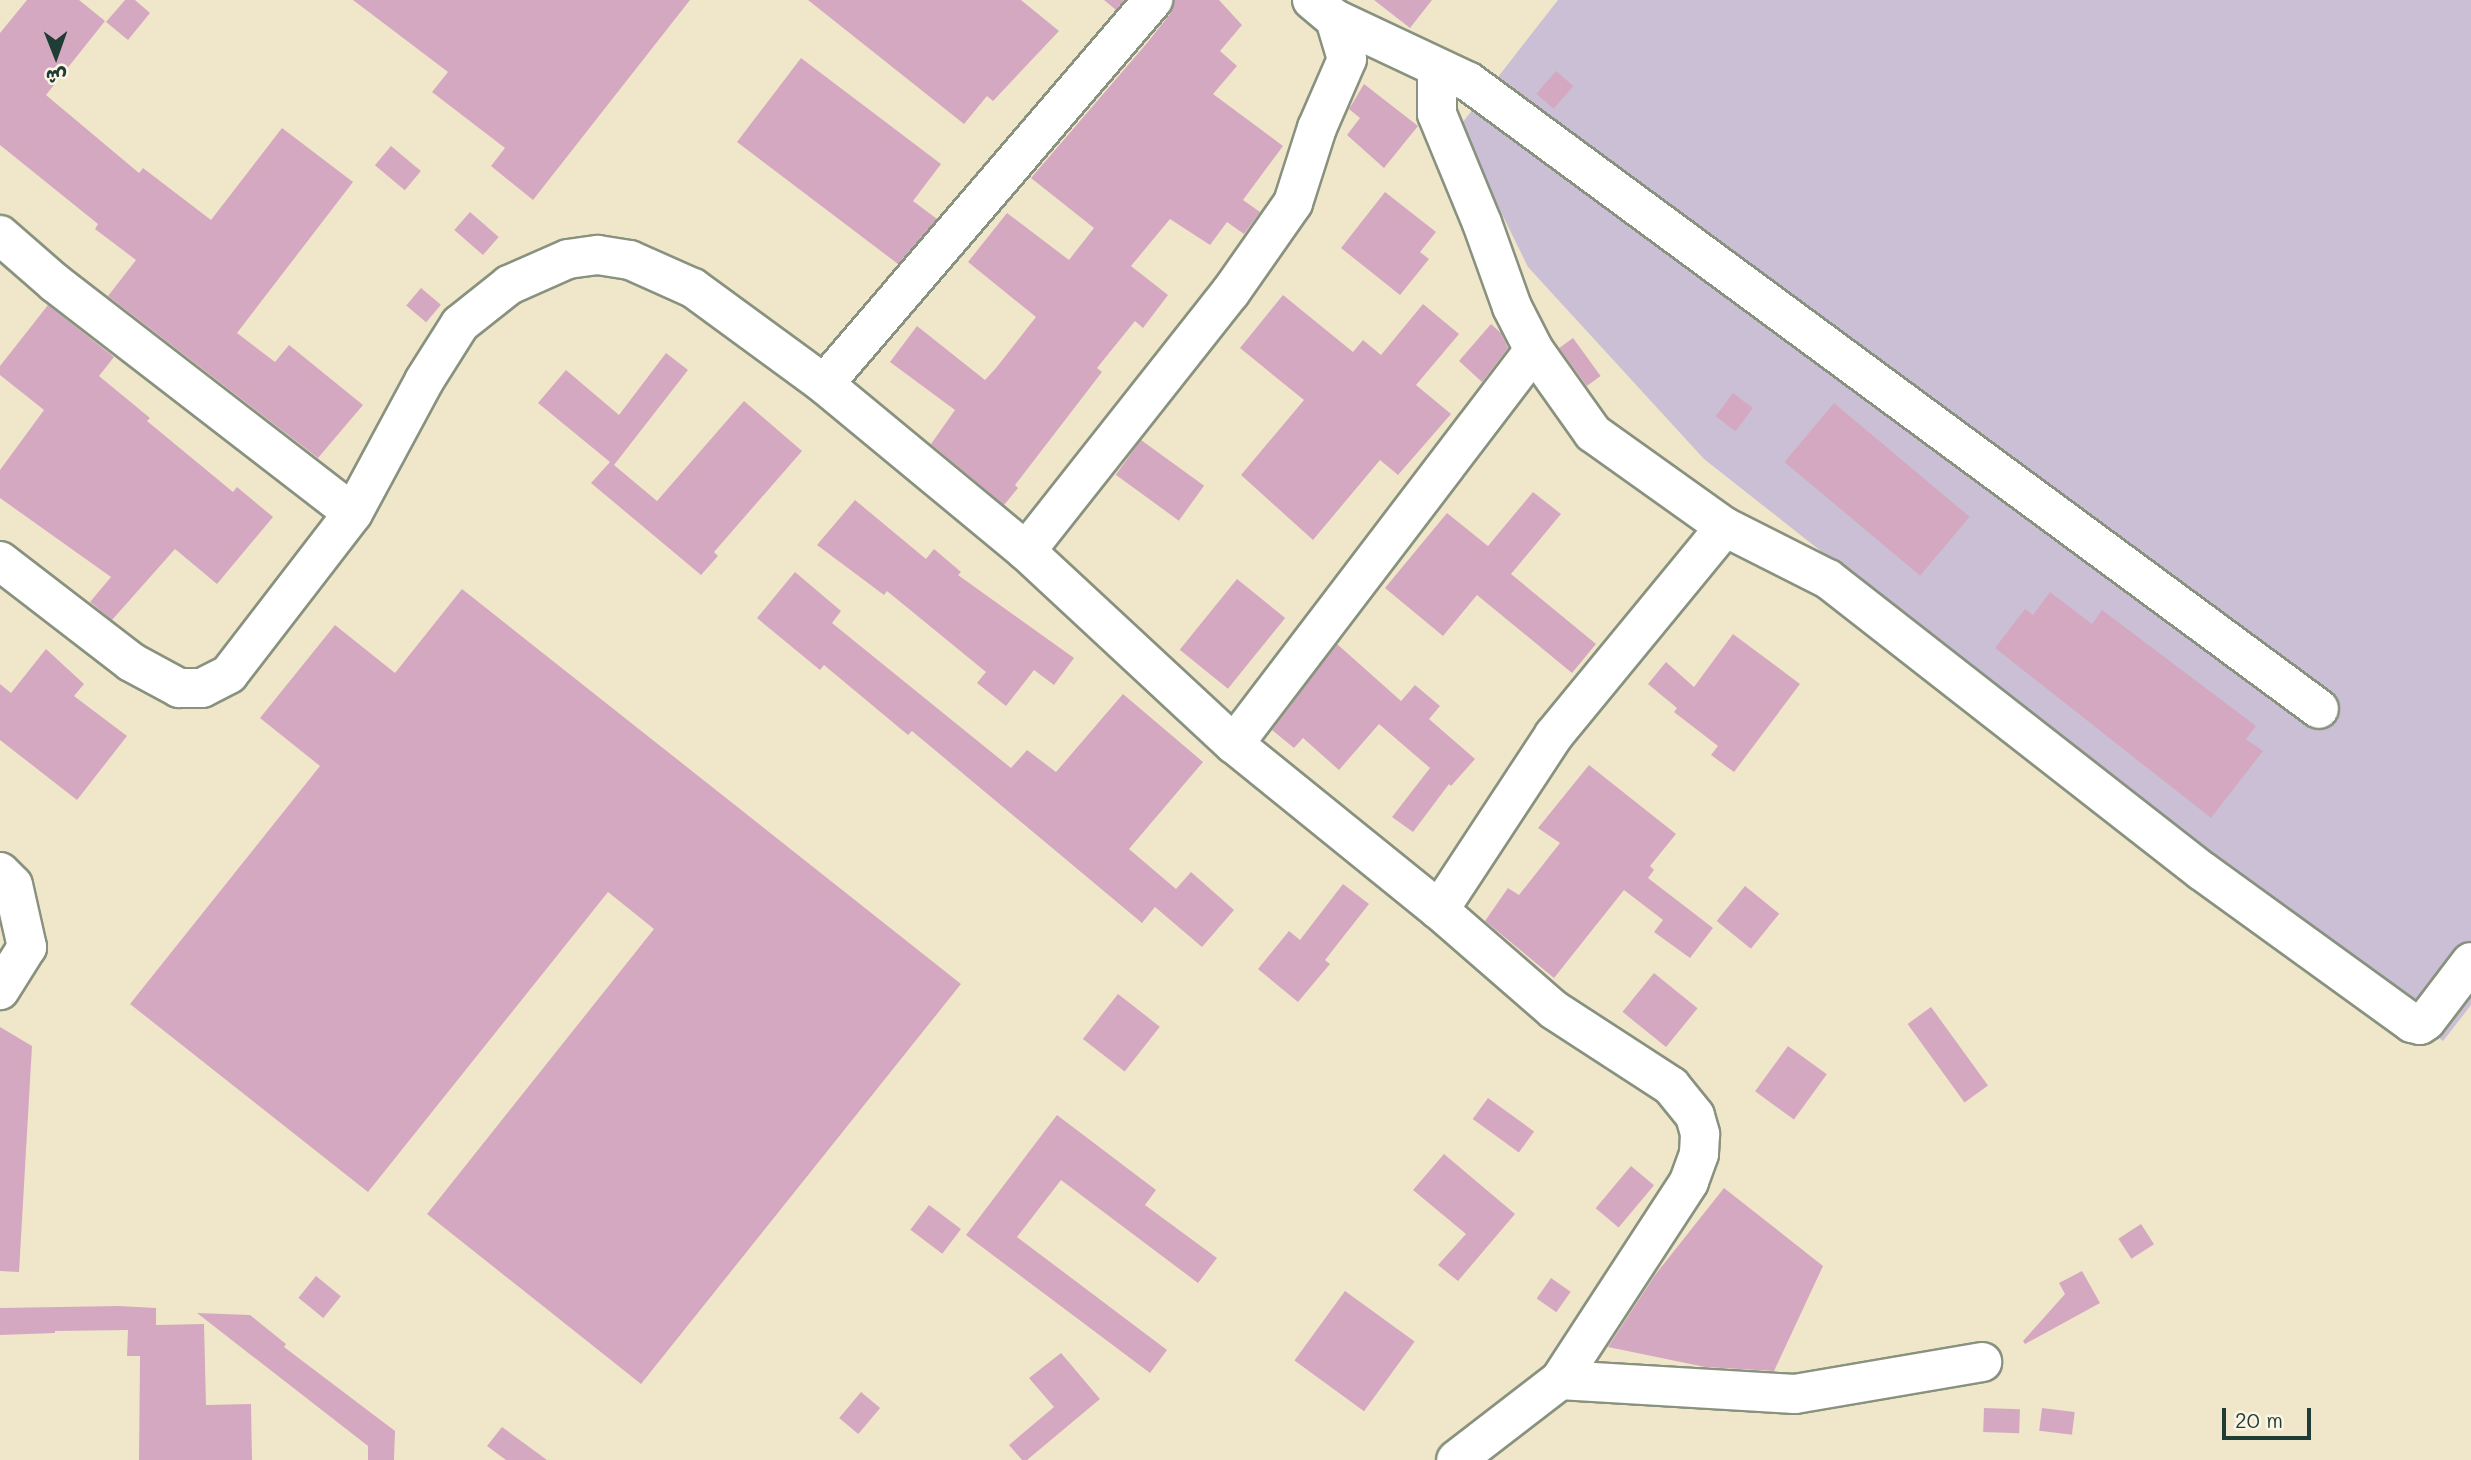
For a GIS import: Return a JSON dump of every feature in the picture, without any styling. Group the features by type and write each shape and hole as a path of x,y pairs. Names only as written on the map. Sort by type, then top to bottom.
{"street":[{"path":"824,383 1153,0"},
{"path":"1026,551 1230,293 1293,203 1317,128 1347,60 1324,9"},
{"path":"1324,9 1469,82 2319,709"},
{"path":"1437,68 1437,114 1482,223 1512,307 1534,350 1593,433 1725,527 1828,579 2202,871 2412,1023 2420,1025 2426,1021 2471,962"},
{"path":"0,235 55,284 353,513"},
{"path":"0,561 131,662 179,688 202,688 229,674 353,513 424,381 460,324 509,285 568,259 598,255 631,260 693,288 824,383 1026,551 1234,744 1439,910 1554,1010 1671,1086 1695,1116 1700,1134 1699,1154 1674,1208 1560,1380 1456,1460"},
{"path":"1234,744 1534,350"},
{"path":"1439,910 1554,735 1725,527"},
{"path":"0,872 13,885 27,947 0,990"},
{"path":"1560,1380 1795,1394 1982,1362"}],"shaded area":[{"path":"1558,0 2471,0 2471,1005 2443,1041 1704,459 1528,267 1459,127"}],"building":[{"path":"27,0 79,0 105,21 46,95 139,173 143,168 211,220 282,128 353,182 237,333 275,362 289,345 363,405 318,458 108,296 136,260 95,229 98,224 0,145 0,33"},
{"path":"125,0 135,0 150,13 128,40 106,22"},
{"path":"353,0 690,0 533,200 491,166 505,148 432,92 448,72"},
{"path":"808,0 1021,0 1059,31 993,101 987,96 964,124"},
{"path":"1104,0 1124,0 1116,10"},
{"path":"1174,0 1219,0 1242,25 1220,51 1237,66 1213,94 1283,146 1243,200 1260,212 1244,234 1227,222 1210,245 1170,219 1131,266 1168,295 1143,328 1135,321 1097,368 1102,372 1015,485 1018,488 1004,505 931,444 955,410 890,362 917,326 985,380 996,368 1036,317 968,262 1007,213 1069,260 1094,228 1031,178 1147,43 1170,14"},
{"path":"1374,0 1432,0 1410,28"},
{"path":"801,58 941,164 913,201 937,219 898,264 737,142"},
{"path":"1556,71 1573,86 1554,109 1536,94"},
{"path":"1364,84 1418,126 1384,168 1347,135 1360,118 1349,109"},
{"path":"391,146 421,171 405,190 375,165"},
{"path":"1385,192 1436,232 1420,252 1429,259 1400,295 1341,248"},
{"path":"470,212 499,237 483,255 454,230"},
{"path":"421,288 441,305 426,322 406,306"},
{"path":"1283,295 1353,352 1363,340 1381,355 1423,304 1459,334 1416,385 1451,414 1398,475 1380,460 1313,540 1241,475 1304,400 1240,348"},
{"path":"48,305 114,357 99,376 150,418 147,421 233,492 237,487 273,517 217,584 175,549 112,620 90,602 111,577 0,498 0,470 44,410 0,375 0,366"},
{"path":"1491,324 1501,333 1508,348 1482,382 1459,361"},
{"path":"1573,338 1601,376 1587,386 1559,348"},
{"path":"666,353 688,370 614,465 657,501 744,401 802,451 714,552 718,556 701,575 591,483 610,462 538,403 566,370 619,415"},
{"path":"1733,393 1753,408 1736,431 1716,416"},
{"path":"1834,403 1970,517 1920,576 1785,462"},
{"path":"1141,440 1204,486 1179,521 1116,475"},
{"path":"1533,492 1561,514 1511,574 1596,644 1572,673 1477,595 1443,636 1385,588 1447,513 1488,546"},
{"path":"855,500 926,559 934,549 961,572 958,575 1074,658 1054,685 1034,670 1006,706 977,683 986,672 887,591 884,595 817,545"},
{"path":"795,572 841,611 832,623 1011,768 1027,750 1056,772 1123,694 1203,762 1129,849 1176,889 1191,872 1234,910 1202,947 1155,907 1142,923 912,731 908,735 824,665 820,670 757,618"},
{"path":"1237,579 1285,618 1228,689 1180,650"},
{"path":"462,589 961,984 641,1384 427,1214 654,929 608,892 368,1192 130,1004 320,766 260,718 335,625 395,673"},
{"path":"2050,592 2092,624 2102,610 2256,726 2246,739 2263,751 2211,818 1995,648 2025,609 2033,615"},
{"path":"1733,634 1800,684 1734,772 1711,755 1718,746 1674,712 1677,708 1648,684 1666,662 1694,687"},
{"path":"1337,644 1401,701 1415,685 1440,706 1429,719 1475,759 1451,786 1449,784 1413,832 1392,817 1430,768 1379,724 1339,770 1303,738 1294,748 1272,730"},
{"path":"46,649 84,684 74,696 127,736 77,800 0,740 0,684 11,693"},
{"path":"1589,765 1676,834 1650,866 1654,870 1648,878 1713,928 1690,958 1654,932 1663,920 1624,890 1554,978 1485,921 1508,888 1519,895 1560,843 1538,828"},
{"path":"1343,884 1369,904 1325,960 1330,964 1298,1002 1258,969 1289,931 1300,940"},
{"path":"1745,886 1779,914 1751,949 1717,921"},
{"path":"1654,973 1698,1008 1666,1047 1623,1012"},
{"path":"1118,994 1160,1027 1125,1072 1083,1039"},
{"path":"1931,1007 1988,1085 1965,1103 1908,1024"},
{"path":"0,1027 32,1046 19,1272 0,1271"},
{"path":"1788,1046 1827,1074 1794,1120 1755,1091"},
{"path":"1488,1098 1534,1132 1519,1153 1473,1119"},
{"path":"1057,1115 1156,1190 1145,1205 1217,1258 1198,1283 1061,1180 1017,1237 1167,1350 1150,1373 966,1235"},
{"path":"1444,1154 1515,1214 1458,1281 1438,1265 1466,1234 1413,1190"},
{"path":"1631,1166 1654,1185 1619,1227 1596,1208"},
{"path":"1724,1188 1823,1266 1774,1371 1705,1367 1608,1347 1655,1275"},
{"path":"929,1205 961,1229 942,1254 910,1230"},
{"path":"2141,1224 2154,1244 2131,1259 2118,1239"},
{"path":"2082,1271 2100,1303 2025,1344 2023,1341 2065,1294 2059,1283"},
{"path":"316,1276 341,1296 323,1318 298,1298"},
{"path":"1551,1278 1571,1292 1556,1312 1537,1298"},
{"path":"1345,1291 1415,1342 1364,1411 1294,1361"},
{"path":"0,1308 156,1308 156,1325 204,1324 206,1405 251,1404 252,1460 139,1460 140,1356 127,1356 128,1330 0,1335"},
{"path":"197,1313 250,1315 286,1344 284,1347 395,1431 394,1460 368,1460 368,1446"},
{"path":"1061,1353 1100,1399 1027,1460 1022,1460 1009,1445 1054,1407 1029,1378"},
{"path":"861,1392 880,1408 858,1434 839,1418"},
{"path":"1984,1408 2020,1409 2019,1433 1983,1432"},
{"path":"2042,1408 2075,1412 2072,1435 2039,1431"},
{"path":"502,1427 547,1460 506,1460 487,1446"}]}
